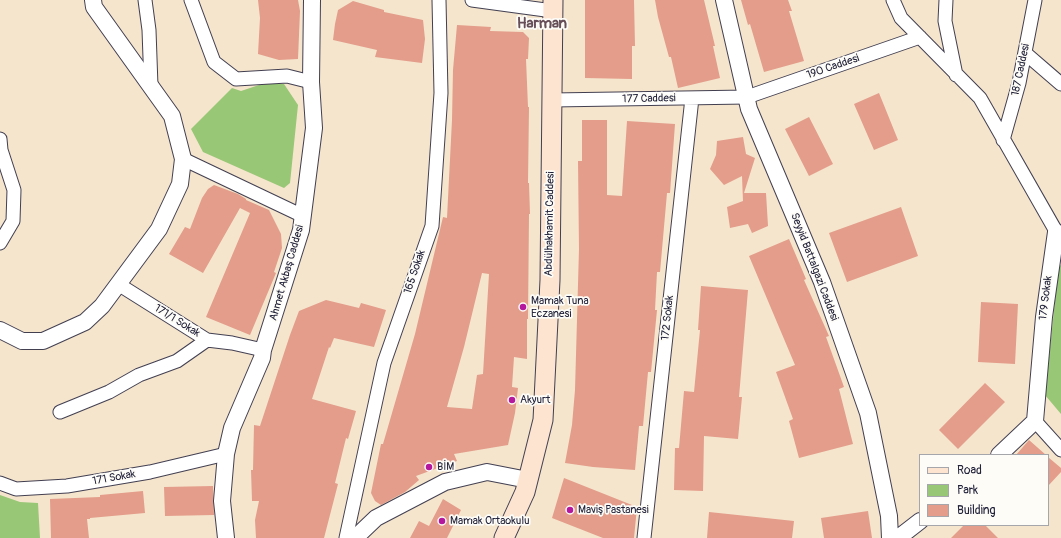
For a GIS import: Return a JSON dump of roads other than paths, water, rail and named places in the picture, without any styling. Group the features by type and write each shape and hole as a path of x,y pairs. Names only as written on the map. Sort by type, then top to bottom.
{"main road":[{"name":"Abdülhakhamit Caddesi","path":"506,538 525,492 543,420 550,280 552,6"}],"street":[{"path":"0,330 22,341 43,341 85,322 102,306 159,229 180,184 183,159 172,116 94,6 93,0"},
{"path":"145,0 149,30 151,86"},
{"path":"191,0 214,62 236,79 287,76 311,82"},
{"name":"Ahmet Akbaş Caddesi","path":"226,538 222,501 226,454 232,428 262,358 301,230 314,128 311,82 312,0"},
{"name":"165 Sokak","path":"346,538 384,363 432,226 441,93 439,0"},
{"path":"472,0 552,6"},
{"name":"Seyyid Battalgazi Caddesi","path":"724,0 750,109 822,282 868,413 889,516 890,538"},
{"name":"179 Sokak","path":"893,0 901,18 980,98 1058,236 1044,317 1034,421"},
{"path":"946,0 945,21 956,74"},
{"name":"187 Caddesi","path":"1003,140 1019,83 1035,0"},
{"name":"190 Caddesi","path":"747,97 920,37"},
{"path":"1025,53 1061,84"},
{"name":"177 Caddesi","path":"552,100 747,97"},
{"name":"172 Sokak","path":"644,538 692,98"},
{"path":"0,242 13,221 14,190 1,145"},
{"path":"183,159 303,216"},
{"name":"171/1 Sokak","path":"118,284 207,340 232,343 264,350"},
{"path":"60,412 109,392 139,375 177,361 207,340"},
{"path":"1000,454 1034,421 1061,450"},
{"name":"171 Sokak","path":"0,483 16,489 67,486 150,472 226,454"},
{"path":"354,538 376,518 445,482 487,472 528,480"},
{"path":"898,538 919,522"}],"place":[{"name":"Mamak Tuna Eczanesi","path":"523,307"},
{"name":"Akyurt","path":"512,400"},
{"name":"BİM","path":"429,467"},
{"name":"Maviş Pastanesi","path":"570,510"},
{"name":"Mamak Ortaokulu","path":"442,521"}],"district":[{"name":"Harman","path":"542,24"}]}
